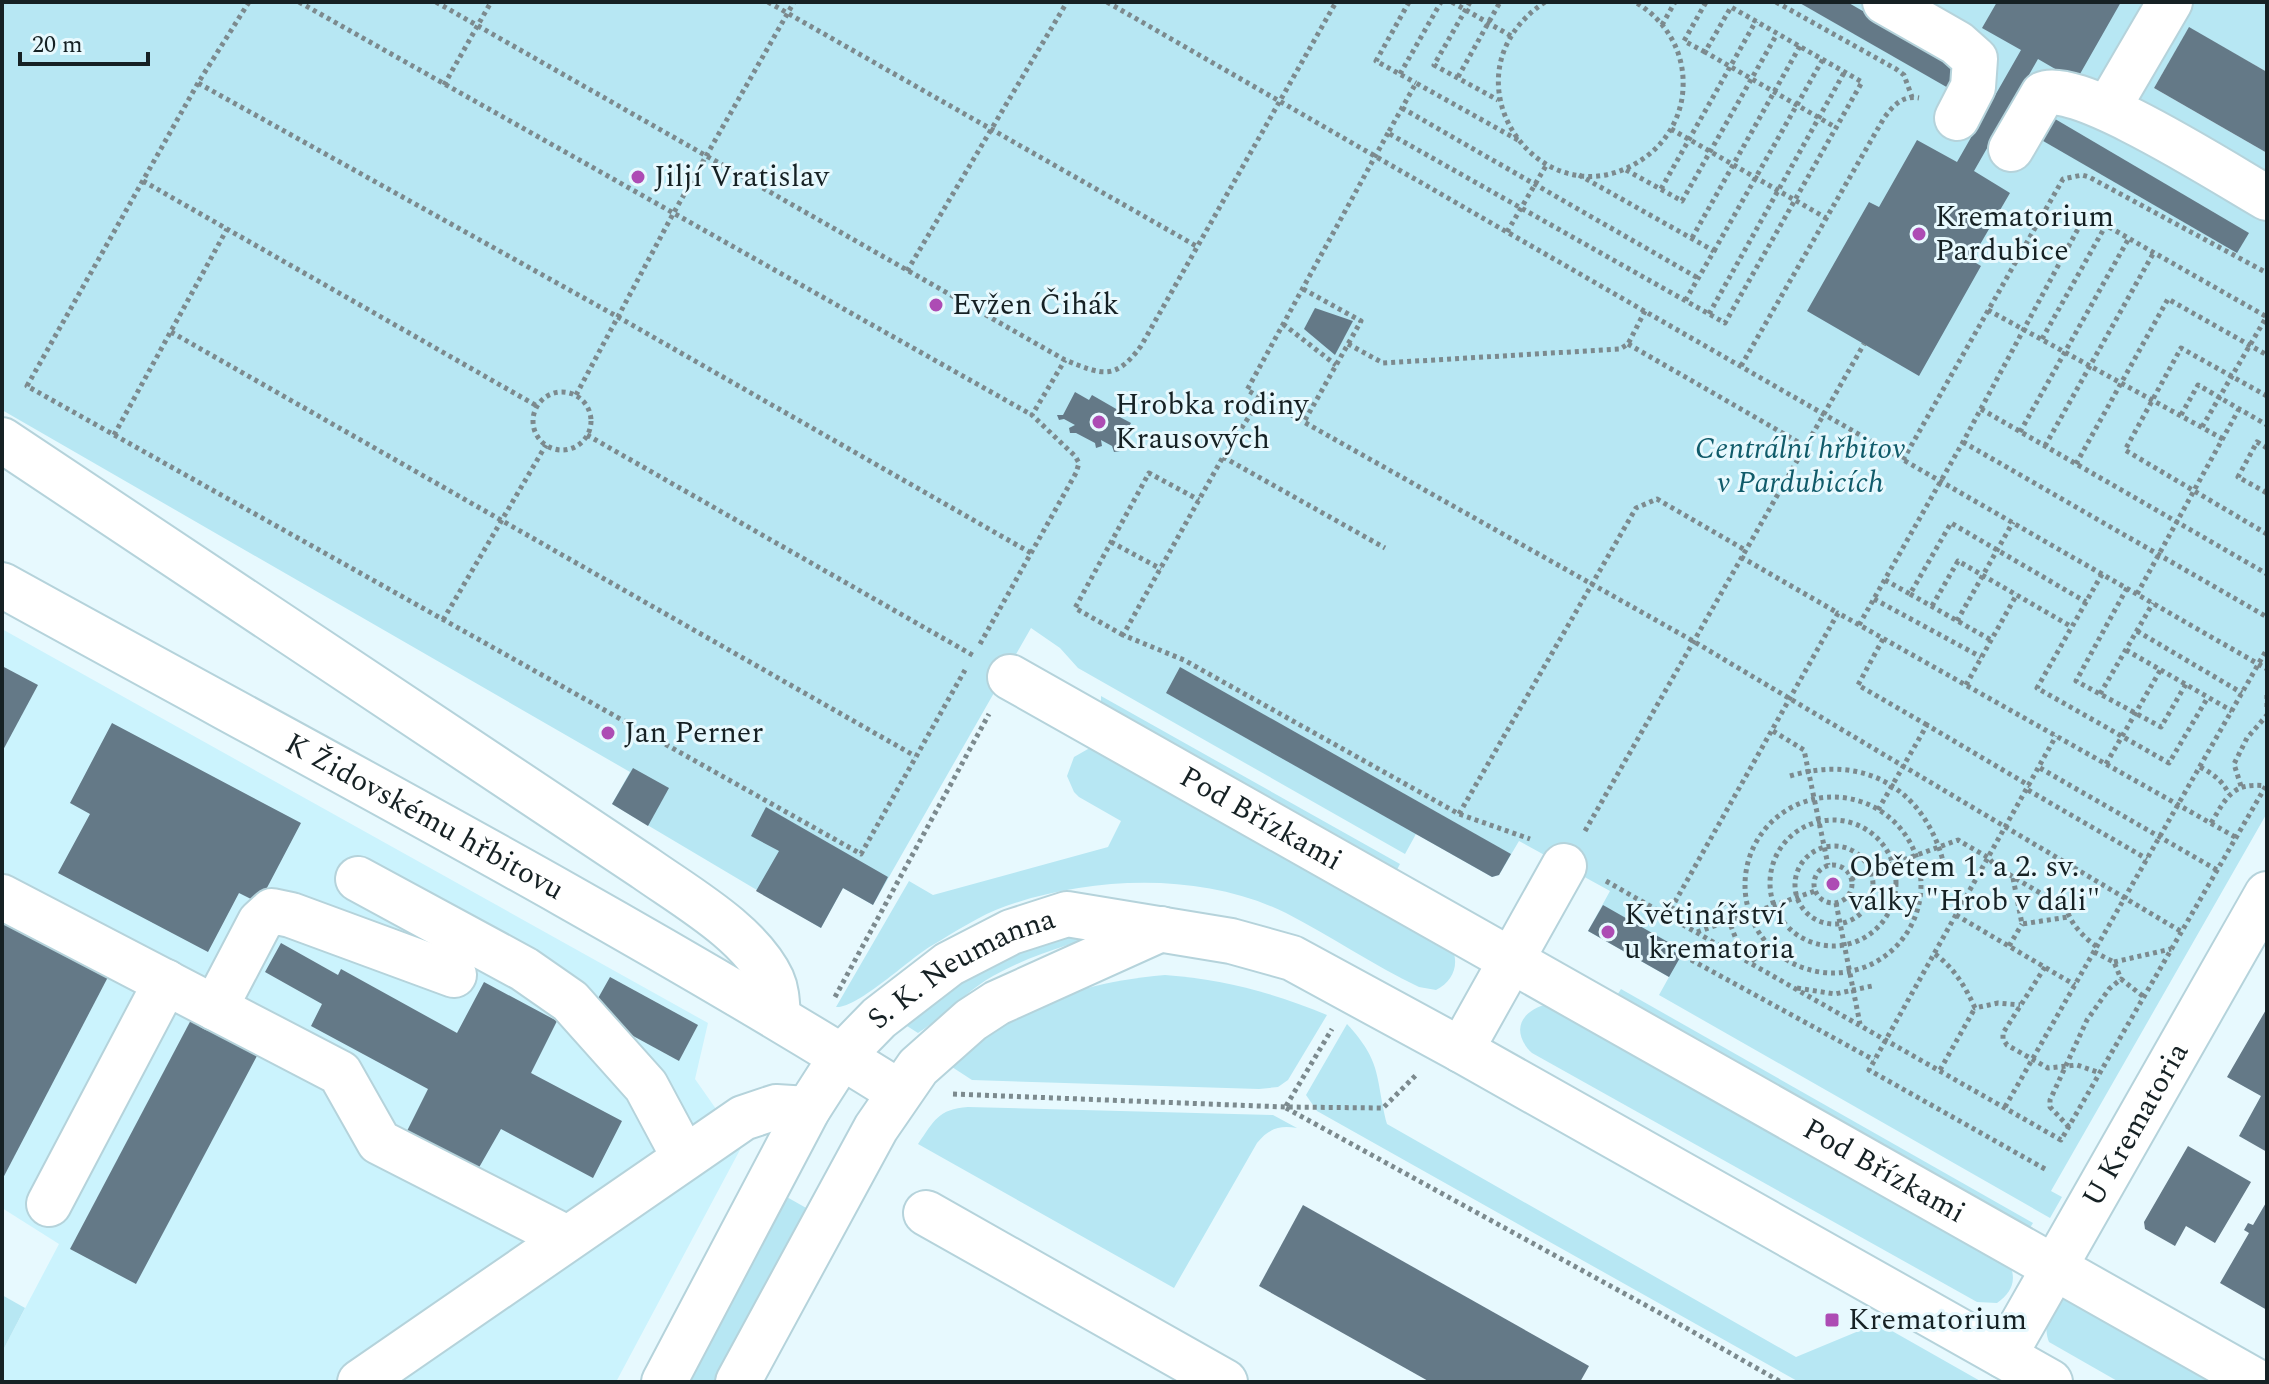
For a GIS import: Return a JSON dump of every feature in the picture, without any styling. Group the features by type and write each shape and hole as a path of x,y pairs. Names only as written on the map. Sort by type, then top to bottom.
{"street":[{"path":"1885,2 1957,43 1975,59 1973,87 1957,118"},
{"path":"2108,108 2170,2"},
{"path":"2011,149 2039,99 2052,90 2083,97 2108,108 2267,198"},
{"path":"2,440 645,868 729,929 768,972 777,997 811,1037"},
{"name":"K Židovskému hřbitovu","path":"2,585 639,937 899,1092"},
{"name":"Pod Břízkami","path":"989,665 2257,1382"},
{"path":"1461,1050 1566,863"},
{"path":"358,879 524,969 570,1001 646,1086 684,1157"},
{"name":"U Krematoria","path":"2004,1356 2267,894"},
{"path":"2,897 340,1073 379,1142 567,1238"},
{"path":"215,1008 260,922 272,911 291,915 454,975"},
{"name":"S. K. Neumanna","path":"664,1382 808,1109 811,1037 859,1037 949,964 1011,932 1067,914 1161,929"},
{"path":"1161,929 1231,941 1292,958 2050,1382"},
{"name":"S. K. Neumanna","path":"738,1382 830,1209 899,1092 918,1067 971,1020 997,1003 1161,929"},
{"path":"49,1204 166,982"},
{"path":"360,1382 684,1157 754,1113 776,1107 808,1109"},
{"path":"926,1213 1225,1382"}],"path":[{"path":"249,2 198,83 27,386 861,854 915,756 989,665"},
{"path":"299,2 1032,415 1079,463 1031,553 989,665 811,1037"},
{"path":"436,2 1065,360 1106,373 1127,365 1141,346 1336,2"},
{"path":"444,85 491,2"},
{"path":"768,2 1198,247"},
{"path":"576,395 673,214 794,2"},
{"path":"907,271 1067,2"},
{"path":"1107,2 2267,669"},
{"path":"1409,2 1376,61 1518,140 1547,164 1578,175 1714,251"},
{"path":"1400,74 1441,2"},
{"path":"1452,2 1511,36"},
{"path":"1470,2 1434,65 1499,101"},
{"path":"1458,77 1500,2"},
{"path":"1518,140 1499,101 1500,61 1520,23 1545,2"},
{"path":"1578,175 1594,176 1625,169 1651,153 1671,129 1677,116 1683,87 1675,44 1646,5 1635,2"},
{"path":"1662,25 1675,2"},
{"path":"1675,44 1684,41 1706,2"},
{"path":"1776,2 1896,69 1904,75 1912,97"},
{"path":"1388,133 1725,323 1862,82 1731,7 1705,52"},
{"path":"1661,189 1756,21"},
{"path":"1625,169 1682,201 1777,34"},
{"path":"1684,41 1835,127"},
{"path":"1692,238 1800,46"},
{"path":"1685,301 1823,59"},
{"path":"1709,314 1845,71"},
{"path":"198,83 618,317 1031,553"},
{"path":"1416,83 1247,390 1693,641 2182,932"},
{"path":"1741,366 1892,107 1912,97 1923,99 1957,118"},
{"path":"1402,108 1698,278"},
{"path":"1671,129 1826,218"},
{"path":"1507,232 1547,164"},
{"path":"1903,460 2063,179 2082,175 2089,177 2267,273"},
{"path":"143,181 537,406"},
{"path":"1859,625 1963,442 2086,214 2267,316 2202,427"},
{"path":"2042,339 2106,225"},
{"path":"114,435 227,229"},
{"path":"2020,432 2129,238"},
{"path":"2045,446 2154,252"},
{"path":"1303,289 1361,321 1304,422"},
{"path":"2076,464 2168,299 2267,355"},
{"path":"1988,310 2223,439"},
{"path":"1348,344 1383,363 1620,349 1628,344 1645,311"},
{"path":"1283,324 1336,365"},
{"path":"171,332 915,756"},
{"path":"1628,344 1805,446"},
{"path":"1566,863 1864,344"},
{"path":"2267,396 2181,348 2125,450 2267,534"},
{"path":"1032,415 1065,360"},
{"path":"2181,415 2198,385 2267,425"},
{"path":"567,392 576,395 583,401 591,417 587,435 573,448 564,450 546,445 535,431 537,406 550,394 567,392"},
{"path":"1123,635 1223,457 1261,398"},
{"path":"1981,409 2267,574"},
{"path":"2137,594 2239,409"},
{"path":"587,435 989,665"},
{"path":"1963,442 2267,617"},
{"path":"2267,448 2257,442 2238,477 2267,493"},
{"path":"443,620 546,445"},
{"path":"1223,457 1385,548"},
{"path":"1199,500 1149,473 1075,608 1123,635 1184,660 1459,814 1537,841 1566,863 1667,916 2061,1140 2266,785"},
{"path":"1459,814 1636,508 1657,499 1745,550"},
{"path":"1957,621 2013,522"},
{"path":"1910,594 1951,523 2086,602"},
{"path":"1111,542 1161,569"},
{"path":"1741,557 2237,838"},
{"path":"1932,606 1958,561 2072,627"},
{"path":"2102,574 2037,688 2169,763 2208,697"},
{"path":"1885,580 1991,640"},
{"path":"2127,588 2076,681 2161,727 2186,684"},
{"path":"1966,685 2017,594"},
{"path":"1874,599 1981,657"},
{"path":"2100,694 2153,603"},
{"path":"1667,916 1838,613"},
{"path":"2137,631 2242,693"},
{"path":"1883,639 1858,685 2147,859"},
{"path":"2005,1107 2267,649"},
{"path":"2126,650 2232,711"},
{"path":"2106,764 2161,669"},
{"path":"2241,786 2234,764 2247,738 2267,713 2267,695"},
{"path":"1878,810 1927,725"},
{"path":"1773,731 1804,750 1828,865"},
{"path":"2045,1169 1869,1070 2056,736"},
{"path":"2200,767 2214,774 2229,794"},
{"path":"2040,768 2217,870"},
{"path":"1790,776 1809,771 1842,769 1858,771 1892,786 1903,793 1925,817 1940,847 1944,865"},
{"path":"2211,823 2229,794 2241,786 2266,785"},
{"path":"1846,798 1878,810 1900,829 1916,856 1921,892 1909,928 1898,944 1884,956 1849,971 1819,972 1789,961 1766,941 1750,914 1745,877 1756,842 1780,814 1797,804 1815,799 1846,798"},
{"path":"1832,820 1858,826 1879,841 1893,864 1895,894 1891,909 1872,933 1844,945 1830,946 1802,938 1790,930 1774,905 1770,876 1781,847 1805,827 1819,822 1832,820"},
{"path":"1851,879 1958,840 2067,909 2069,917 2095,950 2114,962 2121,979 2144,997"},
{"path":"1825,847 1852,850 1866,863 1870,872 1873,891 1865,908 1849,920 1840,923 1819,921 1809,915 1797,898 1799,866 1814,851 1825,847"},
{"path":"1828,865 1840,866 1851,879 1851,891 1836,903 1823,901 1813,885 1817,872 1828,865"},
{"path":"2009,946 2022,924 2013,877"},
{"path":"1696,933 1815,891"},
{"path":"1722,903 1727,922 1748,956 1764,971"},
{"path":"1836,903 1860,1025"},
{"path":"1956,915 2075,985"},
{"path":"2022,924 2069,917"},
{"path":"2114,962 2172,949"},
{"path":"1935,954 1956,974 1975,1008"},
{"path":"1684,956 1874,1060"},
{"path":"2045,967 2003,1033 2003,1039 2007,1045 2048,1068 2077,1065 2100,1073"},
{"path":"2069,1127 2050,1107 2052,1094 2087,1020 2109,989 2121,979"},
{"path":"1792,987 1835,994 1872,986"},
{"path":"1285,1107 1355,993"},
{"path":"1940,1070 1975,1008 1998,1003 2021,1005"},
{"path":"945,1093 1383,1108"},
{"path":"1285,1107 1781,1382"}],"shaded area":[{"path":"2,629 708,1023 695,1079 742,1146 616,1382 2,1382 2,1352 59,1244 2,1208"}],"green space":[{"name":"Centrální hřbitov v Pardubicích","path":"2,2 2267,2 2267,72 2189,28 2154,88 2267,153 2267,813 2051,1191 2062,1197 2050,1218 1659,995 1669,977 1588,931 1610,891 1519,841 1499,875 1492,877 1416,834 1405,854 1078,668 1060,648 1031,628 873,905 843,888 821,928 612,804 630,772 2,410"},
{"path":"1101,696 1400,864 1394,875 1101,709"},
{"path":"1097,748 1453,950 1455,962 1450,978 1436,990 1419,987 1286,913 1219,890 1147,883 1111,884 1040,896 996,910 921,952 857,1000 836,1007 909,881 933,895 1108,847 1121,821 1079,797 1067,776 1074,757"},
{"path":"1117,930 1008,968 974,989 918,1033 907,1026 943,991 1029,946 1074,935"},
{"path":"1165,975 1248,988 1327,1015 1288,1080 1278,1087 1259,1089 972,1080 952,1067 1000,1028 1050,1001 1104,984"},
{"path":"1621,989 2033,1223 2026,1234 1614,1000"},
{"path":"1549,1004 2010,1265 2013,1281 2009,1291 1997,1303 1977,1302 1532,1053 1521,1037 1522,1022 1532,1011"},
{"path":"1347,1024 1372,1060 1387,1124 1796,1357 1878,1323 1982,1382 1799,1382 1317,1111 1306,1095"},
{"path":"968,1107 1273,1115 1297,1128 1274,1129 1257,1143 1174,1288 918,1144 943,1114"},
{"path":"785,1196 808,1209 715,1382 686,1382"},
{"path":"2,1295 25,1308 2,1352"},
{"path":"2065,1298 2223,1382 2119,1382 2049,1342 2049,1315 2057,1300"}],"building":[{"path":"1798,2 1847,2 1961,67 1950,89"},
{"name":"Krematorium Pardubice","path":"1997,2 2121,2 2076,81 2038,59 1974,171 2010,193 1971,260 1981,266 1919,376 1807,311 1869,202 1879,207 1917,140 1957,162 2021,50 1982,28"},
{"path":"2189,27 2267,72 2267,153 2154,88"},
{"path":"2050,116 2249,233 2237,253 2038,138"},
{"path":"1315,308 1353,321 1335,355 1304,329"},
{"name":"Hrobka rodiny Krausových","path":"1075,392 1089,400 1092,395 1118,410 1116,415 1131,423 1118,445 1120,451 1114,452 1112,446 1101,440 1102,446 1096,448 1095,443 1070,433 1069,428 1075,425 1064,419 1059,420 1057,415 1063,415"},
{"path":"2,666 38,685 2,752"},
{"path":"1180,667 1511,854 1499,875 1492,877 1166,693"},
{"path":"112,723 301,823 259,903 239,893 208,952 58,873 90,814 70,803"},
{"path":"633,768 669,788 648,826 612,804"},
{"path":"766,807 888,877 873,905 843,888 821,928 756,891 779,851 751,836"},
{"path":"1603,905 1668,942 1665,946 1681,956 1669,977 1588,931"},
{"path":"2,918 108,977 2,1180"},
{"path":"281,943 338,975 341,969 457,1033 484,982 557,1021 531,1073 622,1121 593,1178 501,1129 477,1171 406,1133 428,1089 311,1026 322,1004 265,972"},
{"path":"610,977 698,1025 679,1061 613,1025 592,1009"},
{"path":"2267,1008 2267,1152 2239,1136 2261,1096 2227,1077"},
{"path":"192,1018 258,1054 136,1284 70,1249"},
{"path":"2188,1146 2251,1182 2215,1243 2186,1226 2175,1246 2145,1229 2144,1222"},
{"path":"2267,1201 2267,1310 2220,1283 2249,1233 2244,1230 2248,1223 2253,1225"},
{"path":"1303,1205 1589,1366 1580,1382 1430,1382 1259,1286"}],"place":[{"name":"Jiljí Vratislav","path":"638,177"},
{"name":"Krematorium Pardubice","path":"1919,234"},
{"name":"Evžen Čihák","path":"936,305"},
{"name":"Hrobka rodiny Krausových","path":"1099,422"},
{"name":"Jan Perner","path":"608,733"},
{"name":"Obětem 1. a 2. sv. války \"Hrob v dáli\"","path":"1833,884"},
{"name":"Květinářství u krematoria","path":"1608,932"},
{"name":"Krematorium","path":"1832,1320"}]}
